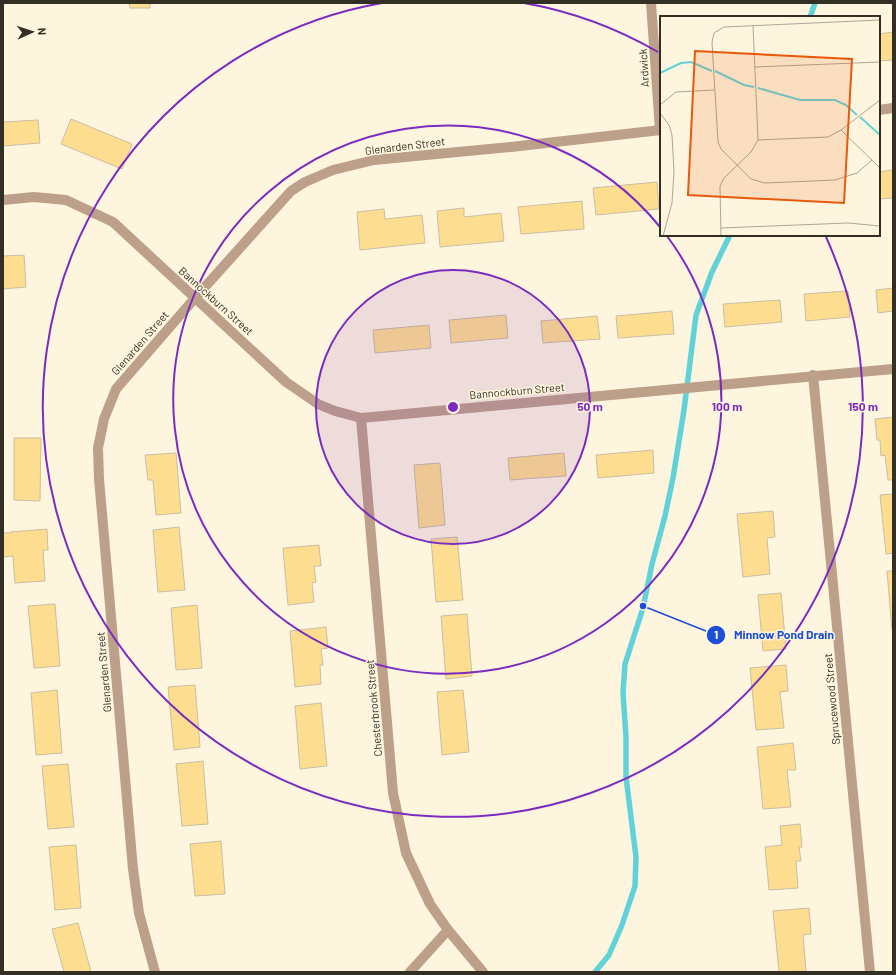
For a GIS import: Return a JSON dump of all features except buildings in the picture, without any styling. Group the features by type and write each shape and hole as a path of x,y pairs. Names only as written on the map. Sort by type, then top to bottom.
{"street":[{"name":"Ardwick","path":"651,3 660,117"},
{"path":"880,110 893,108"},
{"name":"Glenarden Street","path":"155,972 139,913 133,869 99,479 98,448 104,419 116,389 291,191 305,182 333,170 374,160 511,147 660,130"},
{"name":"Bannockburn Street","path":"3,200 34,197 66,200 113,222 286,382 318,404 335,411 361,418 813,375 893,369"},
{"name":"Sprucewood Street","path":"813,375 870,972"},
{"name":"Chesterbrook Street","path":"361,418 393,793 406,853 430,904 448,930 483,972"},
{"path":"410,972 448,930"}],"waterway":[{"path":"810,16 815,3"},
{"path":"595,972 609,955 622,925 635,886 636,857 626,777 626,737 623,693 625,664 643,608 673,478 684,410 696,315 712,272 730,236"}],"place":[{"name":"Minnow Pond Drain","path":"643,606"}]}
